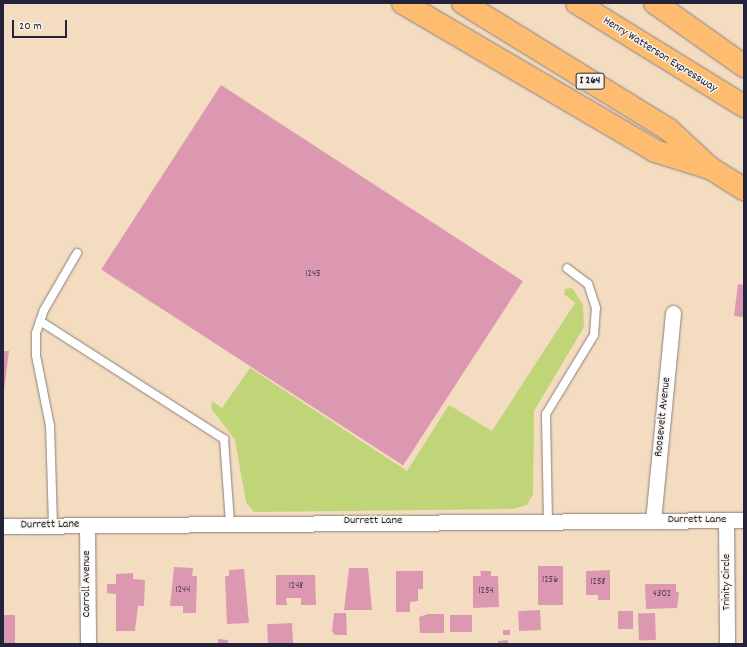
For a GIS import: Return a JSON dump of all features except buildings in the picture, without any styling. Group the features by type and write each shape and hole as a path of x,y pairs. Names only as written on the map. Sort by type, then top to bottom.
{"highway":[{"path":"403,3 655,151 710,168"},
{"name":"I 264","path":"463,3 668,128 710,168 744,189"},
{"name":"Henry Watterson Expressway","path":"577,3 744,106"},
{"path":"655,3 744,66"}],"street":[{"name":"Roosevelt Avenue","path":"653,521 673,313"},
{"name":"Trinity Circle","path":"726,520 727,644"},
{"name":"Durrett Lane","path":"3,526 230,522 744,520"},
{"name":"Carroll Avenue","path":"87,525 88,644"}],"lane":[{"path":"52,525 50,426 36,356 40,321 77,253"},
{"path":"548,521 546,414 594,335 596,308 588,284 567,268"},
{"path":"40,321 224,439 230,522"}],"green space":[{"path":"572,288 583,305 584,327 534,411 533,494 527,505 513,509 254,512 246,502 235,440 211,408 212,401 222,408 250,368 407,471 449,405 492,431 575,303 564,294 565,289"}]}
